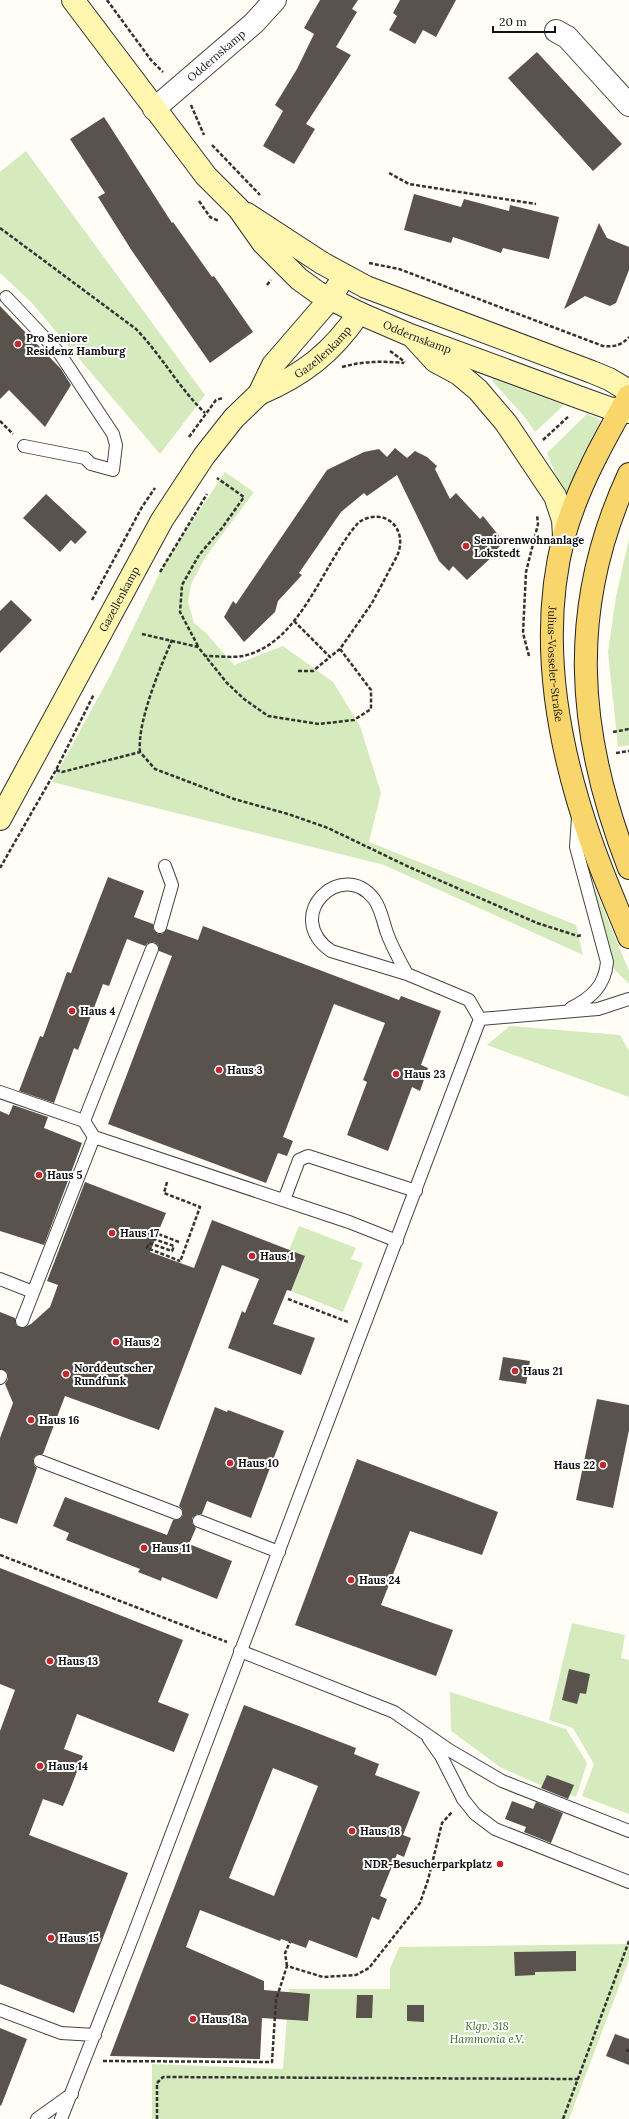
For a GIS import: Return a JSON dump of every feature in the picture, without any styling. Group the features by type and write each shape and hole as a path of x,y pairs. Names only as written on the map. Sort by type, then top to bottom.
{"main road":[{"name":"Oddernskamp","path":"73,0 206,176 239,209 263,243 282,264 305,283 330,299 410,335 626,406"},
{"name":"Oddernskamp","path":"239,209 344,276 396,299 602,376 629,391"},
{"name":"Gazellenkamp","path":"259,394 273,365 330,299 344,276"},
{"path":"344,276 359,313"},
{"name":"Gazellenkamp","path":"0,819 162,520 214,444 234,418 259,394 288,381 320,358 347,331 359,313"},
{"path":"410,335 435,361 459,374 478,390 506,423 555,496 563,520 564,536"},
{"name":"Julius-Vosseler-Straße","path":"626,406 580,492 564,536 554,594 551,654 558,708 578,800 591,842 629,937"},
{"path":"629,474 611,517 595,568 588,615 585,665 586,694 594,756 615,832 629,868"}],"street":[{"name":"Oddernskamp","path":"154,109 254,23 275,0"},
{"path":"556,31 567,37 629,105"}],"lane":[{"path":"6,297 60,354 113,434 116,445 113,470 91,464 84,458 24,446"},
{"path":"566,1011 588,1000 600,988 607,970 607,962 576,847 578,800"},
{"path":"160,926 172,885 165,866"},
{"path":"407,974 387,935 375,900 369,893 360,888 344,885 335,886 322,895 313,909 312,918 316,936 322,944 331,951 407,974 469,1000 480,1019"},
{"path":"84,1121 152,949"},
{"path":"480,1019 598,1008 629,999"},
{"path":"62,2119 279,1552 480,1019"},
{"path":"0,1092 84,1121 94,1137 350,1222 397,1241"},
{"path":"22,1320 94,1137"},
{"path":"284,1200 299,1160 308,1156 366,1173 416,1191"},
{"path":"0,1279 33,1292"},
{"path":"40,1462 176,1513"},
{"path":"199,1521 279,1552"},
{"path":"240,1651 394,1712 502,1781 629,1831"},
{"path":"424,1732 441,1756 463,1799 475,1814 495,1829 629,1882"},
{"path":"0,2010 61,2033 95,2035"},
{"path":"37,2119 72,2093"}],"path":[{"path":"108,0 151,60 166,75"},
{"path":"189,101 206,138"},
{"path":"210,142 262,198"},
{"path":"389,173 409,184 536,204"},
{"path":"0,228 136,330 152,345 193,401 206,413"},
{"path":"364,261 399,269 602,346 620,345 628,339"},
{"path":"601,350 602,346"},
{"path":"341,368 358,362 379,360 406,363 394,356"},
{"path":"541,442 570,415"},
{"path":"213,485 222,472"},
{"path":"217,478 244,497 199,555 182,585 180,612 198,647 227,684 244,699 268,716 319,724 354,720 371,708 371,690 340,649"},
{"path":"157,578 208,492"},
{"path":"206,656 243,656 273,642 294,621 358,522 369,517 377,516 390,522 398,531 400,548 372,603 340,649 313,671 298,671"},
{"path":"294,621 330,657"},
{"path":"142,634 198,647"},
{"path":"172,640 161,664 141,731 140,752 155,769 234,799 288,814 328,828 409,867 537,923 578,936 598,930"},
{"path":"0,868 56,770 92,700"},
{"path":"612,724 614,739"},
{"path":"616,746 617,753"},
{"path":"56,770 62,772 140,752"},
{"path":"167,1182 164,1193 200,1207 180,1261 147,1248 149,1243 172,1251 174,1246 151,1238 153,1232 178,1242"},
{"path":"288,1299 364,1328"},
{"path":"0,1555 222,1639 240,1651"},
{"path":"287,1966 323,1977 356,1975 369,1968 420,1903 428,1880 442,1823 463,1799"},
{"path":"563,2119 629,1940"},
{"path":"100,2067 103,2059 272,2062 276,2000 287,1966 285,1953 290,1942"},
{"path":"157,2119 157,2083 163,2077 578,2079"}],"green space":[{"path":"26,151 205,395 160,454 31,302 0,273 0,172"},
{"path":"493,379 564,405 535,432 524,416 492,381"},
{"path":"587,414 601,420 578,465 565,498 547,453"},
{"path":"225,472 254,492 206,556 191,584 188,602 194,623 206,633 234,665 283,646 333,682 360,726 381,793 369,842 576,925 583,955 384,865 52,782 111,674 165,562"},
{"path":"629,538 629,745 618,747 608,652 616,597"},
{"path":"593,884 629,971 629,984 613,968 591,885"},
{"path":"510,1026 620,1035 629,1051 629,1097 487,1045"},
{"path":"299,1226 356,1248 351,1259 363,1263 343,1312 291,1291 305,1256 289,1250"},
{"path":"572,1623 625,1635 621,1658 629,1660 629,1814 582,1796 594,1764 573,1728 549,1720"},
{"path":"450,1692 566,1729 587,1763 576,1797 538,1784 500,1767 451,1731"},
{"name":"Klgv. 318 Hammonia e.V.","path":"629,1944 629,1960 569,2119 152,2119 152,2064 283,2069 289,1989 390,1989 390,1969 399,1947"}],"building":[{"path":"320,0 358,0 352,9 357,12 336,47 351,55 306,124 315,129 294,164 263,146 283,111 275,105 297,69 314,34 304,28"},
{"path":"400,0 456,0 436,37 423,30 415,44 389,30 397,16 393,13"},
{"path":"537,52 622,144 593,171 508,78"},
{"path":"104,117 172,223 173,222 212,277 214,276 253,332 210,363 132,251 98,197 105,193 70,139"},
{"path":"414,194 461,207 464,199 509,211 510,205 559,217 549,259 503,248 501,253 453,237 451,243 404,230"},
{"path":"599,223 607,238 629,247 629,270 616,303 610,306 585,296 564,309"},
{"name":"Pro Seniore Residenz Hamburg","path":"0,306 61,369 71,385 45,427 9,390 0,399"},
{"name":"Seniorenwohnanlage Lokstedt","path":"395,448 407,458 415,451 427,457 437,466 435,469 450,499 456,493 480,519 483,516 504,542 493,553 494,555 467,580 453,566 449,571 439,561 397,475 367,496 364,493 341,512 299,573 302,575 278,601 275,612 244,642 224,617 233,601 236,604 327,470 364,452 379,449 387,457"},
{"path":"46,494 87,532 75,544 71,540 60,552 23,518"},
{"path":"11,600 32,620 0,653 0,611"},
{"name":"Haus 3","path":"108,877 144,891 134,917 153,924 153,929 158,934 162,934 167,929 198,940 203,926 399,1000 401,996 441,1011 421,1065 428,1068 420,1091 412,1087 388,1151 347,1135 367,1082 363,1080 385,1023 334,1004 283,1137 293,1141 287,1156 278,1153 266,1183 108,1124 172,956 159,951 158,945 154,942 148,943 145,946 127,939 109,986 103,984 78,1050 74,1048 54,1103 19,1091 40,1036 43,1037 67,972 71,973"},
{"name":"Haus 5","path":"13,1105 48,1117 44,1128 82,1143 44,1245 0,1231 0,1111 9,1115"},
{"path":"85,1182 166,1213 150,1252 194,1268 212,1220 305,1256 291,1291 287,1290 273,1324 315,1338 301,1375 228,1348 242,1311 245,1313 259,1279 222,1265 159,1430 65,1396 43,1454 36,1455 33,1459 34,1465 37,1468 17,1524 0,1518 0,1438 13,1403 5,1384 8,1379 7,1372 0,1369 0,1312 15,1318 16,1325 23,1328 31,1324 50,1307 58,1285 47,1281"},
{"name":"Haus 21","path":"503,1357 530,1361 526,1384 499,1380"},
{"name":"Haus 22","path":"597,1399 629,1405 629,1430 613,1508 576,1500"},
{"path":"215,1407 227,1412 228,1410 284,1431 251,1518 207,1501 202,1514 197,1514 192,1518 192,1523 196,1528 189,1544 232,1561 217,1599 162,1577 161,1581 138,1572 140,1569 66,1540 69,1533 53,1526 65,1497 167,1535 173,1520 180,1519 183,1515 182,1509 179,1506"},
{"name":"Haus 24","path":"357,1459 498,1512 482,1555 410,1531 381,1605 453,1630 436,1676 295,1625"},
{"path":"0,1568 183,1640 158,1702 189,1714 174,1752 77,1714 64,1749 83,1756 71,1787 63,1806 43,1799 29,1835 128,1873 74,2013 0,1984 0,1731 15,1690 0,1684"},
{"path":"569,1669 590,1674 586,1694 580,1693 577,1704 562,1700"},
{"name":"Haus 18","path":"244,1705 356,1748 354,1754 379,1764 375,1775 420,1792 403,1835 411,1838 404,1857 397,1854 380,1896 387,1899 379,1920 372,1917 357,1958 309,1940 306,1948 281,1939 280,1941 200,1910 186,1947 264,1981 264,1990 310,1994 308,2021 262,2018 260,2059 110,2056","holes":["273,1768 318,1786 274,1896 229,1878"]},
{"path":"547,1775 574,1785 568,1799 541,1788"},
{"path":"512,1801 533,1809 536,1802 563,1813 551,1843 524,1832 526,1827 505,1819"},
{"path":"576,1951 576,1971 535,1972 535,1975 515,1976 514,1952"},
{"path":"357,1995 373,1995 372,2018 356,2018"},
{"path":"407,2005 424,2005 424,2022 407,2021"},
{"path":"0,2028 27,2039 1,2106 0,2105"},
{"path":"615,2034 629,2039 629,2065 606,2056"}],"place":[{"name":"Pro Seniore Residenz Hamburg","path":"18,344"},
{"name":"Seniorenwohnanlage Lokstedt","path":"466,546"},
{"name":"Haus 4","path":"72,1011"},
{"name":"Haus 3","path":"219,1070"},
{"name":"Haus 23","path":"396,1074"},
{"name":"Haus 5","path":"39,1175"},
{"name":"Haus 17","path":"112,1233"},
{"name":"Haus 1","path":"252,1256"},
{"name":"Haus 2","path":"116,1342"},
{"name":"Haus 21","path":"515,1371"},
{"name":"Norddeutscher Rundfunk","path":"66,1374"},
{"name":"Haus 16","path":"31,1420"},
{"name":"Haus 10","path":"230,1463"},
{"name":"Haus 22","path":"603,1465"},
{"name":"Haus 11","path":"144,1548"},
{"name":"Haus 24","path":"351,1580"},
{"name":"Haus 13","path":"50,1661"},
{"name":"Haus 14","path":"40,1766"},
{"name":"Haus 18","path":"352,1831"},
{"name":"NDR-Besucherparkplatz","path":"500,1864"},
{"name":"Haus 15","path":"51,1938"},
{"name":"Haus 18a","path":"193,2019"}]}
